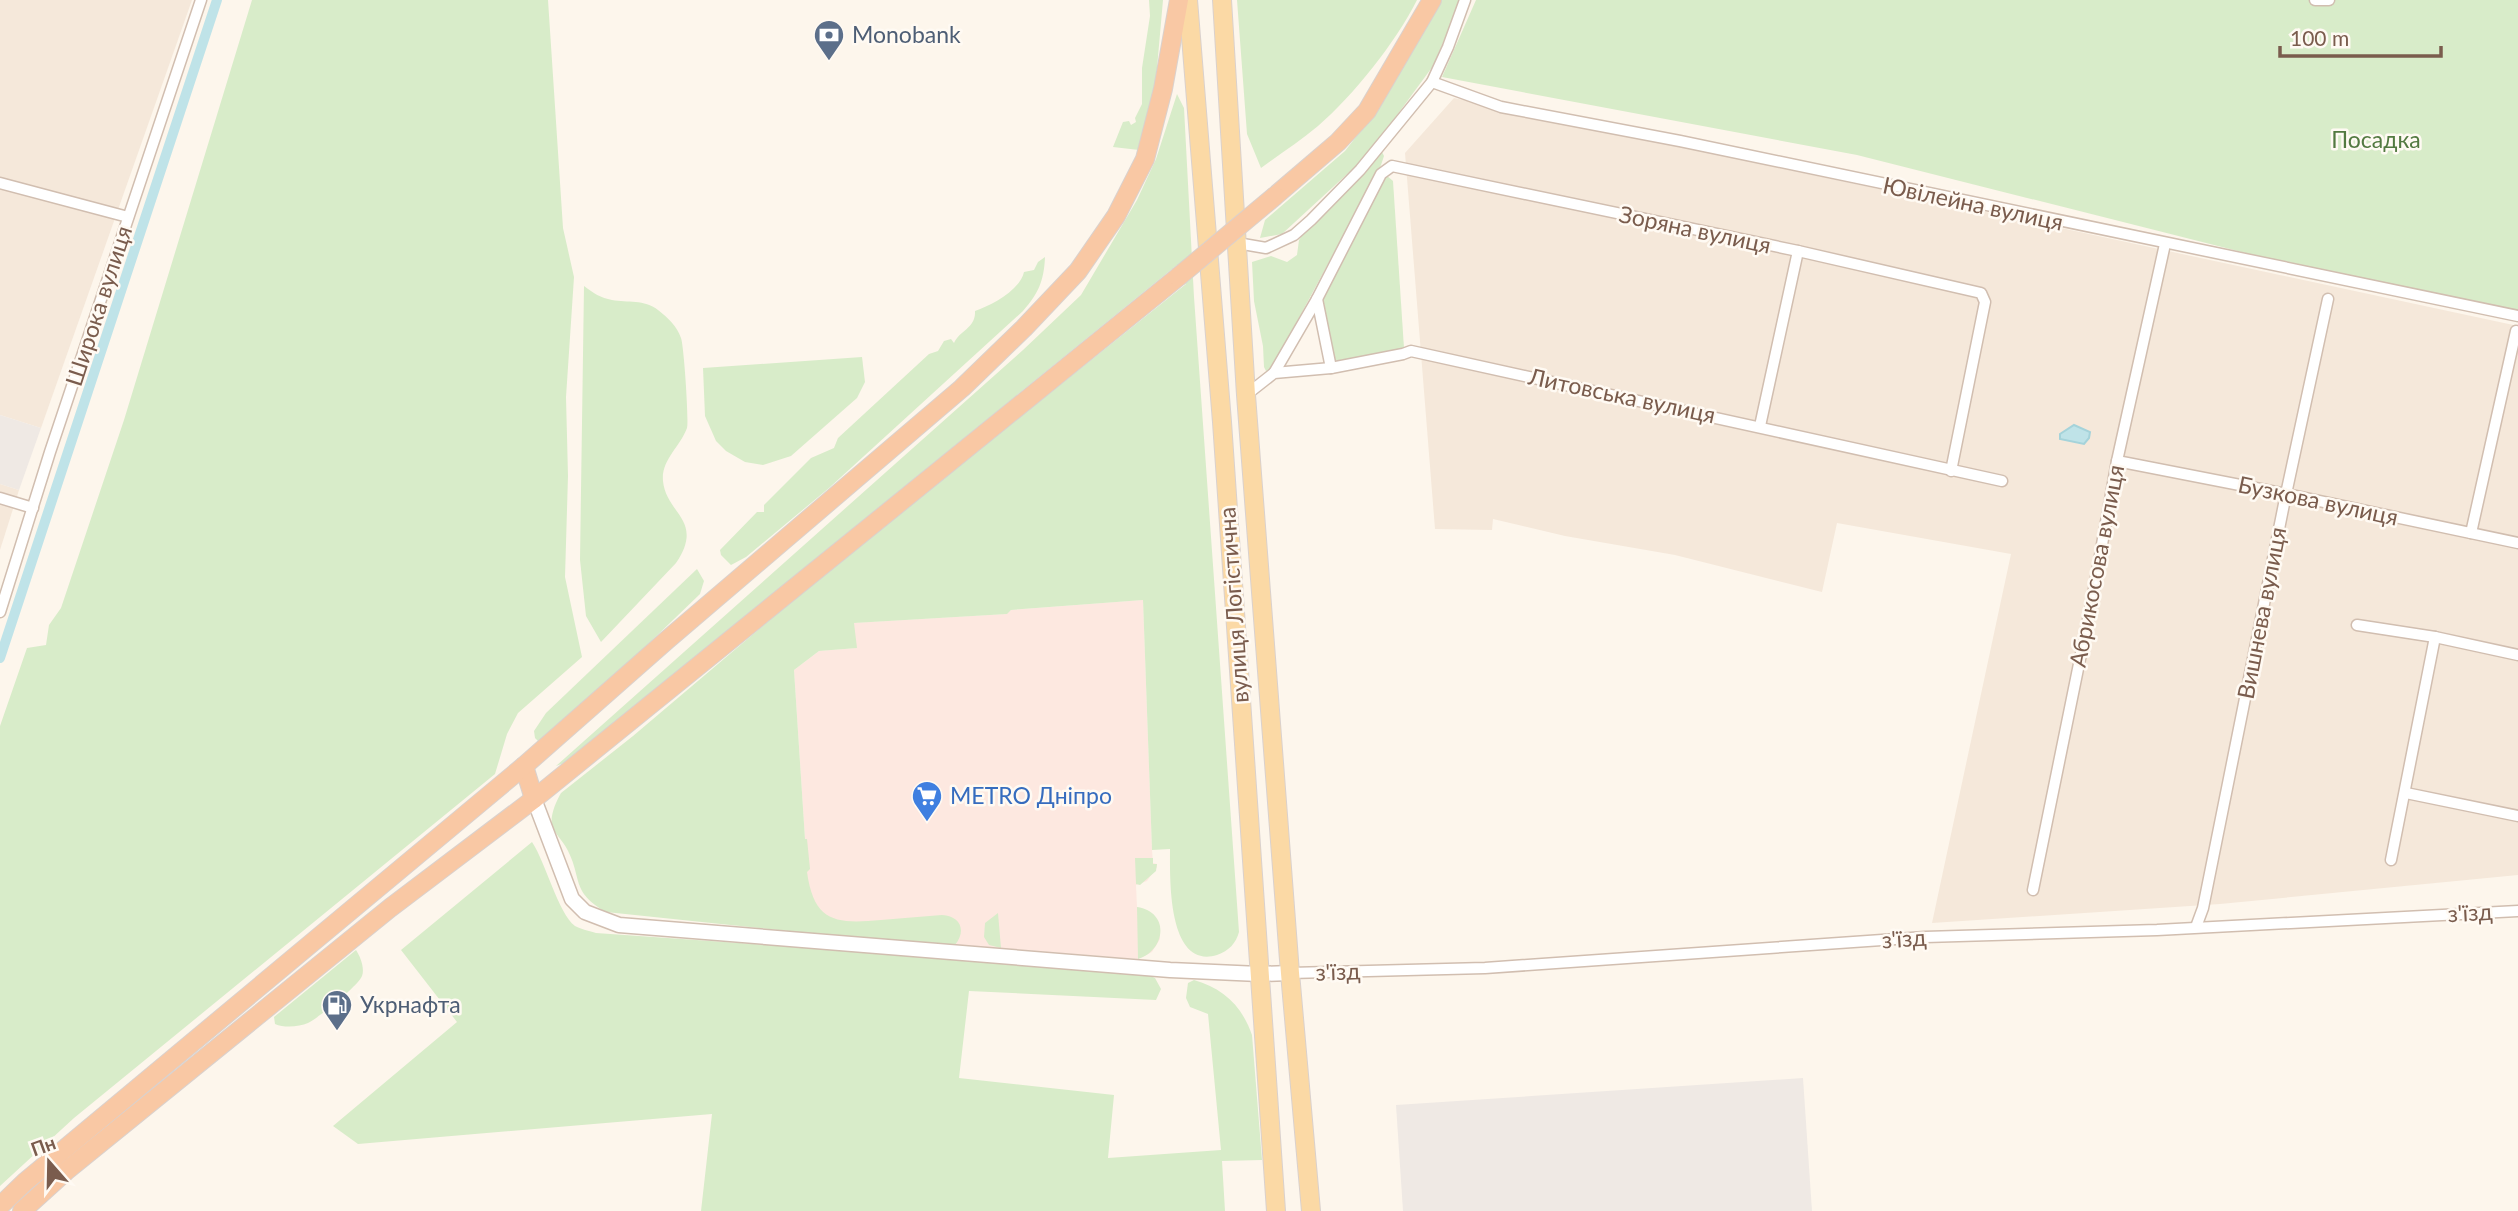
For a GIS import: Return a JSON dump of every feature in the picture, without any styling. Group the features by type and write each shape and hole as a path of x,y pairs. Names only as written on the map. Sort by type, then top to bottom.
{"highway":[{"path":"0,1206 36,1173 524,766 962,388 1078,271 1116,216 1145,159 1163,89 1180,0"},
{"path":"22,1211 66,1171 390,908 534,799 1203,259 1338,142 1367,111 1432,0"},
{"path":"524,766 534,799"}],"main road":[{"name":"вулиця Логістична","path":"1188,0 1222,422 1276,1211"},
{"path":"1222,0 1246,394 1311,1211"}],"street":[{"name":"Широка вулиця","path":"0,612 201,0"},
{"path":"1237,243 1266,248 1294,235 1360,170 1432,82 1465,0"},
{"path":"2315,0 2329,0"},
{"name":"Ювілейна вулиця","path":"1432,82 1501,107 1680,141 2518,316"},
{"name":"Зоряна вулиця","path":"1317,299 1381,174 1392,166 1798,251 1980,293 1985,302 1951,471"},
{"path":"0,183 128,217"},
{"name":"Абрикосова вулиця","path":"2033,890 2092,600 2117,461 2165,244"},
{"path":"1760,426 1798,251"},
{"path":"1317,299 1331,368"},
{"path":"1246,394 1274,373 1317,299"},
{"name":"Вишнева вулиця","path":"2196,927 2203,908 2286,494 2329,299"},
{"path":"2471,533 2516,331"},
{"name":"Литовська вулиця","path":"1274,373 1331,368 1410,351 2003,481"},
{"name":"Бузкова вулиця","path":"2117,461 2518,543"},
{"path":"0,498 33,508"},
{"path":"2357,625 2435,637 2518,655"},
{"path":"2391,860 2435,637"},
{"path":"2406,793 2518,816"},
{"path":"534,799 572,899 584,912 619,925 1114,965 1259,974 1290,973"},
{"name":"з'їзд","path":"1290,973 1485,968 1925,937 2518,911"}],"shaded area":[{"path":"0,0 192,0 41,428 0,415"},
{"path":"1454,98 2518,326 2518,875 2220,904 1932,923 2011,554 1837,523 1822,592 1675,555 1565,536 1493,519 1492,530 1435,529 1405,153"},
{"path":"0,415 41,428 19,490 0,484"},
{"path":"0,484 19,490 0,550"},
{"path":"1143,600 1152,850 1153,863 1157,864 1157,867 1147,881 1136,885 1137,907 1152,913 1160,926 1160,939 1152,952 1138,959 807,933 805,839 794,670 819,651 856,648 853,623 1006,614 1011,610"},
{"path":"1803,1078 1812,1211 1403,1211 1396,1105"}],"green space":[{"path":"252,0 548,0 563,228 574,277 566,397 568,476 565,577 582,657 518,713 507,734 495,774 74,1118 0,1186 0,726 27,648 46,645 49,625 61,608 124,420"},
{"path":"1149,0 1163,0 1154,102 1139,150 1113,147 1123,122 1129,121 1131,125 1136,122 1135,118 1142,104 1142,68 1150,16"},
{"path":"1237,0 1417,0 1386,50 1345,100 1318,126 1261,168 1247,134"},
{"path":"1440,0 1461,0 1433,66 1389,126 1358,164 1282,234 1260,238 1265,220 1345,151 1377,110"},
{"name":"Посадка","path":"1476,0 2518,0 2518,312 2325,273 1857,155 1442,77"},
{"path":"1177,94 1184,108 1194,297 1239,932 1234,943 1217,955 1201,956 1189,949 1180,935 1175,918 1170,879 1170,849 1152,850 1143,600 1011,610 1007,614 854,623 857,648 819,651 794,670 805,839 810,869 807,872 815,902 830,917 840,920 948,916 957,921 961,929 955,945 606,912 582,891 572,859 552,825 555,804 561,793 633,736 824,574 1186,284 1177,265 564,763 556,766 1023,350 1081,295 1137,200 1156,159"},
{"path":"1382,152 1384,156 1381,165 1271,370 1266,371 1254,301 1252,262 1271,256 1287,262 1297,255 1299,240 1303,234"},
{"path":"1386,175 1393,181 1404,348 1335,361 1323,298"},
{"path":"1045,257 1039,287 1023,311 829,488 746,557 731,565 721,555 720,550 757,512 764,512 764,505 811,458 834,448 838,438 929,354 938,351 944,341 951,339 954,343 973,321 975,311 1004,296 1017,285 1024,272 1034,270 1038,262"},
{"path":"584,286 608,299 647,304 672,322 682,344 687,399 687,428 663,473 670,502 685,527 687,537 684,548 676,563 601,642 586,616 580,560"},
{"path":"862,357 865,382 857,398 791,456 763,465 745,462 726,451 716,441 705,416 703,368"},
{"path":"697,569 704,581 700,594 617,674 539,742 534,731 546,713"},
{"path":"532,842 569,920 577,927 596,933 1014,962 1145,974 1155,978 1161,989 1156,1000 969,991 959,1078 1114,1095 1108,1158 1221,1150 1208,1014 1190,1007 1186,998 1188,983 1194,980 1204,983 1222,993 1237,1007 1252,1035 1262,1160 1222,1161 1225,1211 701,1211 712,1114 358,1144 333,1126 457,1022 401,950"},
{"path":"1135,858 1153,858 1153,864 1157,864 1156,871 1140,885 1136,884"},
{"path":"1137,907 1148,910 1155,916 1160,932 1154,948 1138,959"},
{"path":"998,913 1001,948 989,945 984,937 985,923"},
{"path":"356,950 362,962 363,973 346,994 308,1023 292,1026 275,1024 274,1017"}],"water":[{"path":"2074,425 2090,432 2084,444 2060,439 2060,434"}],"waterway":[{"path":"0,658 217,0"}],"place":[{"name":"Monobank","path":"829,62"},
{"name":"METRO Дніпро","path":"927,823"},
{"name":"Укрнафта","path":"337,1032"}]}
